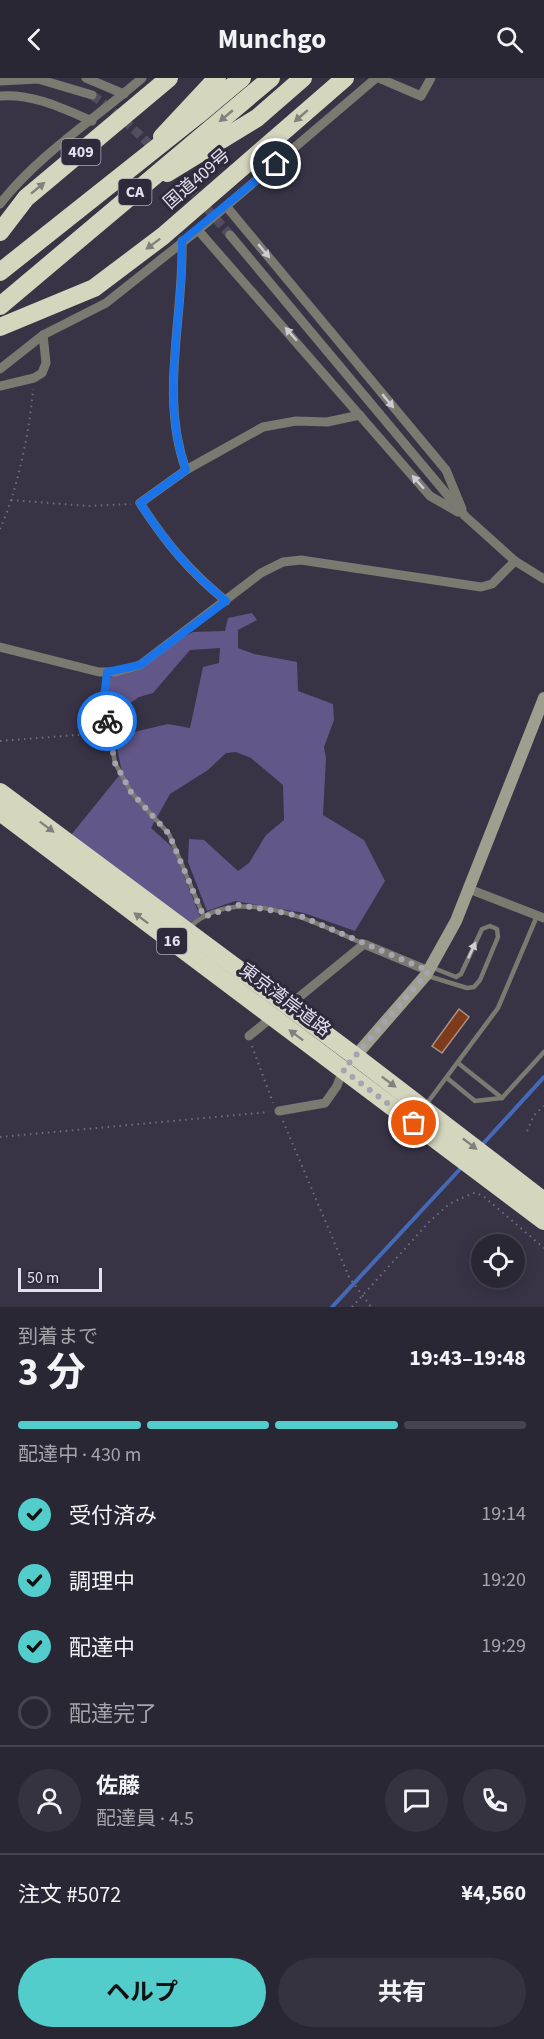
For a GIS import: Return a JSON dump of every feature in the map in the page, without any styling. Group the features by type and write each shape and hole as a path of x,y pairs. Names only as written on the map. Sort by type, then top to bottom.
{"highway":[{"name":"409","path":"0,232 26,198 168,78"},
{"path":"0,282 122,182 217,78"},
{"name":"CA","path":"0,272 242,78"},
{"name":"CA","path":"0,304 271,78"},
{"path":"0,304 164,174 257,118 303,78"},
{"name":"国道409号","path":"0,327 94,288 164,236 345,78"},
{"name":"東京湾岸道路","path":"0,792 355,1056 544,1201"},
{"name":"東京湾岸道路","path":"0,812 544,1221"}],"street":[{"path":"86,78 124,94"},
{"path":"0,204 31,168 93,121 142,78"},
{"path":"0,369 43,335 106,303 198,230 377,78 421,96 431,78"},
{"path":"0,81 38,79 92,95"},
{"path":"0,96 33,99 93,121"},
{"path":"226,206 446,470 465,516"},
{"path":"198,230 430,496 465,516"},
{"path":"230,235 465,516 515,561 544,579"},
{"path":"182,241 183,269 174,349 173,414 177,445 186,470"},
{"path":"0,386 34,378 42,373 46,363 43,335"},
{"path":"226,601 204,583 168,546 140,503 186,470 263,427 296,422 327,422 360,415"},
{"path":"0,647 99,672 107,672 140,665 261,573 292,560 481,587 492,584 515,561"},
{"path":"279,1111 325,1103 337,1086 343,1070 429,971 456,921 544,698"},
{"path":"469,889 541,917"},
{"path":"298,998 364,944 429,971"},
{"path":"249,1036 265,1023"}],"lane":[{"path":"107,672 104,698 115,763 131,792 169,834 204,917"},
{"path":"187,931 204,917 238,905 303,917 364,944"},
{"path":"423,1108 498,1008 541,917"},
{"path":"490,926 497,929 498,937 480,980 474,987 460,986 429,971 456,977 461,974 482,929 490,926"},
{"path":"447,1078 476,1101 502,1098 544,1052"},
{"path":"458,1063 502,1098"}],"path":[{"path":"0,529 10,500 26,435 34,378"},
{"path":"10,500 88,506 140,503"},
{"path":"0,741 108,731"},
{"path":"249,1036 273,1104 279,1111 349,1277 372,1307"},
{"path":"527,1131 534,1115 544,1106"},
{"path":"0,1137 279,1111"},
{"path":"352,1307 430,1221 449,1204 472,1193 482,1195 544,1248"}],"shaded area":[{"path":"252,613 257,620 238,630 238,648 254,654 297,662 298,691 333,704 334,720 324,747 326,758 323,815 364,840 385,881 355,931 304,913 235,901 207,911 188,862 189,839 204,840 238,871 249,863 266,835 284,820 283,785 251,758 236,752 226,753 208,770 170,794 151,828 171,846 175,853 200,916 189,925 71,835 122,772 113,729 134,732 168,724 190,728 203,667 219,663 220,648 190,650 153,693 139,697 110,717 106,683 111,677 193,632 225,631 228,618"}],"building":[{"path":"459,1009 469,1017 442,1053 432,1046"}],"waterway":[{"path":"481,1146 544,1077"},
{"path":"332,1307 462,1167"}],"tunnel":[{"path":"92,95 148,143 230,235"}],"way so far":[{"path":"107,721 115,763 131,792 169,834 204,917 238,905 303,917 429,971 343,1070 414,1123"}],"route":[{"path":"107,721 104,698 107,672 140,665 226,601 204,583 168,546 140,503 186,470 177,445 173,414 174,349 183,269 182,241 276,164"}]}
